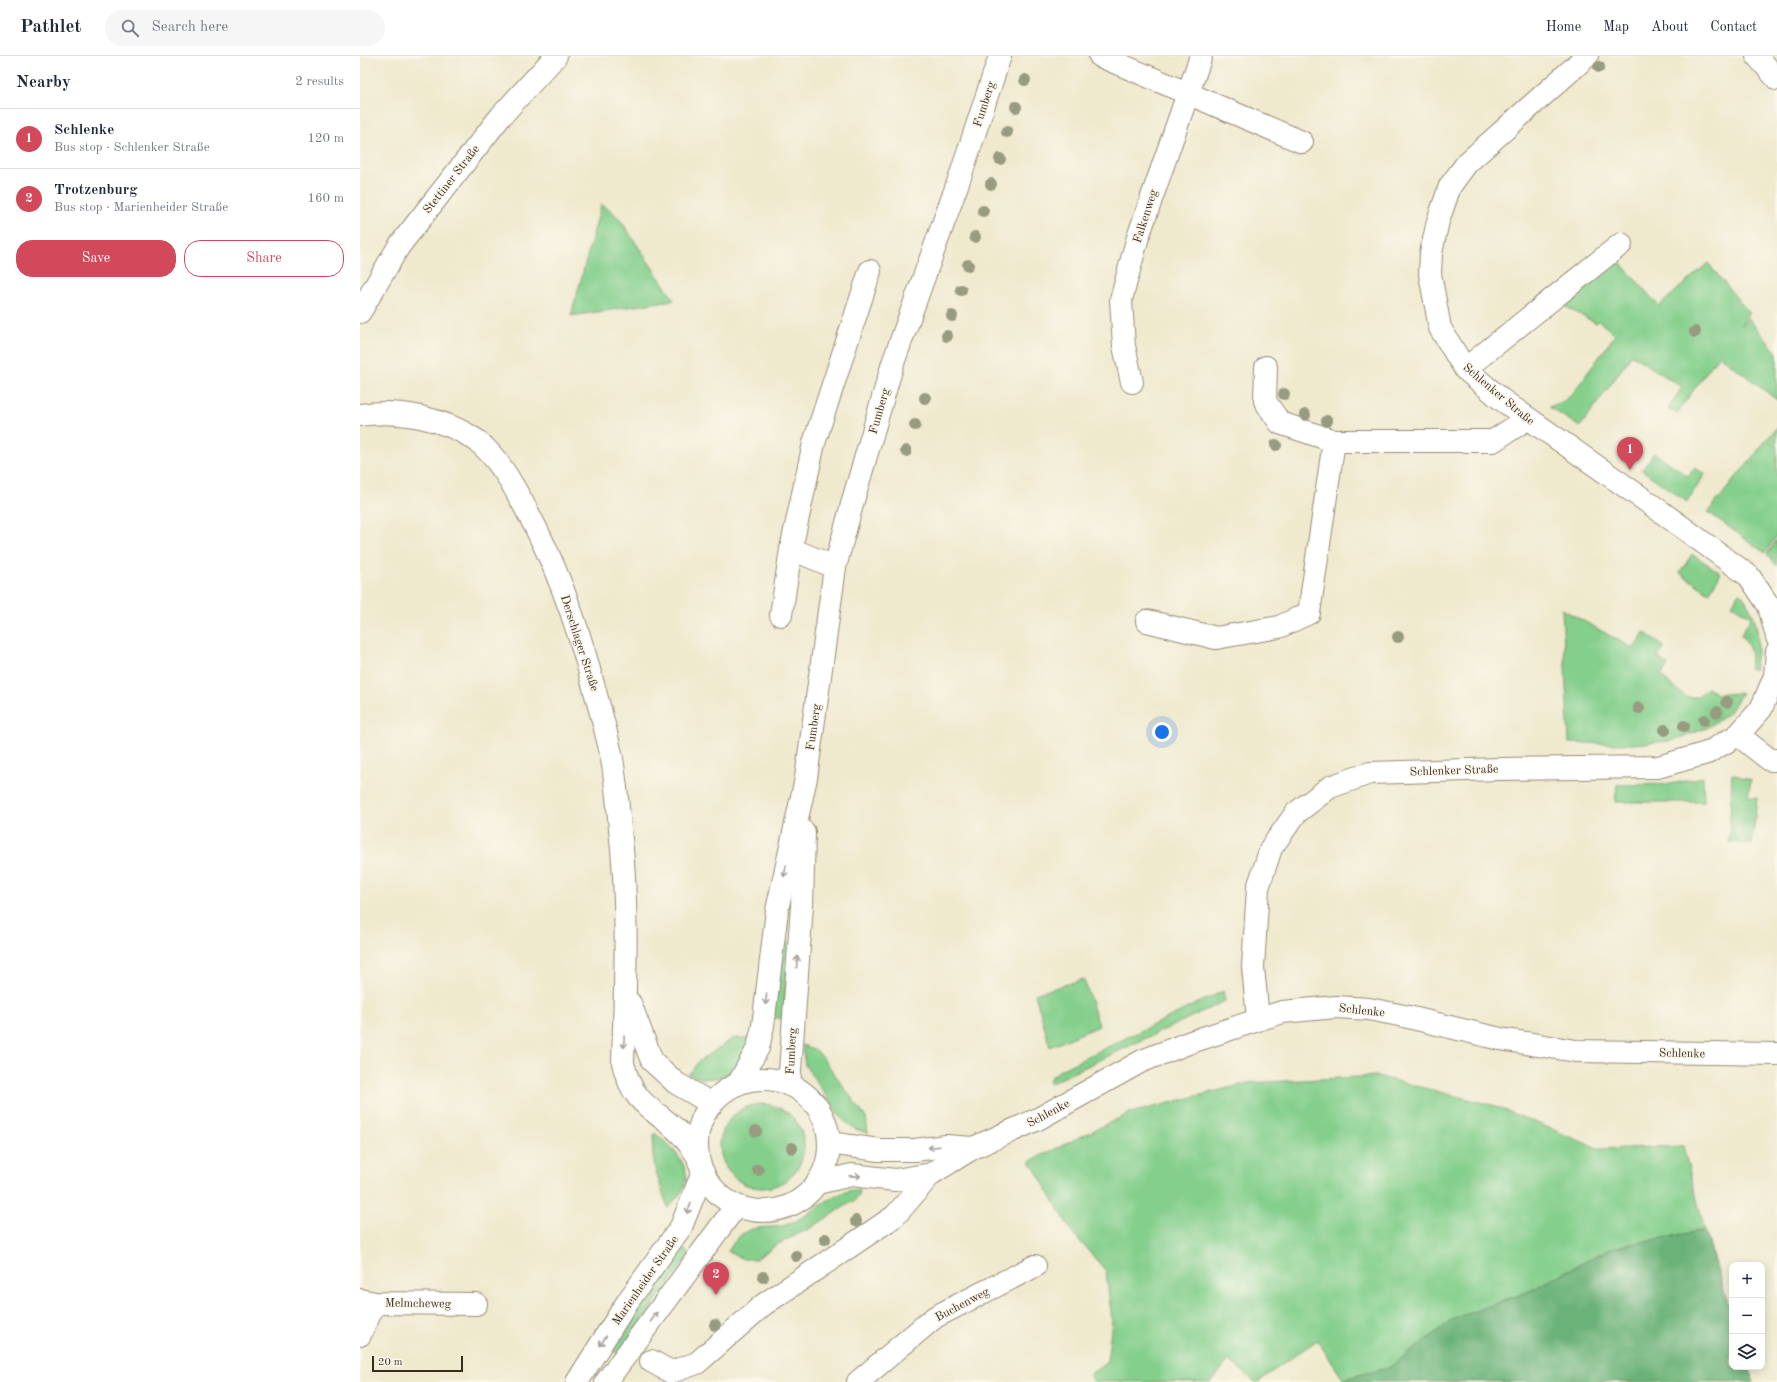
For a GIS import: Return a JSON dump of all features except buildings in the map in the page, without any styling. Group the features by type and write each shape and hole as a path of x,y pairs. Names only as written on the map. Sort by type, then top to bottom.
{"main road":[{"name":"Stettiner Straße","path":"360,312 399,246 501,116 556,56"},
{"name":"Fumberg","path":"738,1084 758,1048 777,910 806,778 835,567 893,363 961,174 1000,56"},
{"path":"1100,56 1302,142"},
{"name":"Falkenweg","path":"1132,382 1124,346 1121,300 1137,240 1201,56"},
{"name":"Schlenker Straße","path":"1587,56 1467,163 1450,186 1436,227 1431,253 1430,274 1440,328 1465,369 1527,419 1643,499 1749,576 1769,606 1777,637"},
{"path":"1757,56 1777,79"},
{"path":"1465,369 1621,244"},
{"path":"782,614 790,549 814,443 870,271"},
{"path":"1266,367 1265,401 1280,423 1334,441 1494,441 1527,419"},
{"name":"Derschlager Straße","path":"360,415 403,415 427,419 454,427 477,441 493,456 514,487 541,538 569,604 586,656 612,759 621,831 626,908 624,1063 632,1090 648,1108 681,1134 700,1164"},
{"path":"1147,621 1216,638 1279,627 1309,613 1334,441"},
{"path":"790,549 835,567"},
{"name":"Schlenker Straße","path":"1258,1019 1253,967 1258,888 1271,848 1296,813 1330,787 1370,773 1500,769 1658,767 1706,753 1738,735 1761,709 1775,676 1777,652"},
{"path":"1738,735 1770,760 1777,760"},
{"name":"Fumberg","path":"789,1085 802,905 806,778"},
{"name":"Derschlager Straße","path":"625,989 652,1061 676,1083 712,1104"},
{"name":"Schlenke","path":"817,1183 852,1175 895,1180 931,1174 972,1148 1038,1119 1142,1061 1191,1042 1282,1012 1307,1009 1349,1008 1368,1010 1404,1016 1500,1039 1576,1051 1777,1054"},
{"path":"755,1080 766,1080 789,1085 802,1092 817,1108 826,1128 829,1143 826,1164 817,1183 809,1193 787,1207 761,1211 748,1210 736,1206 722,1197 711,1186 700,1164 698,1138 702,1120 712,1104 729,1089 738,1084 755,1080"},
{"name":"Schlenke","path":"829,1143 879,1150 915,1150 946,1146 972,1148"},
{"name":"Marienheider Straße","path":"577,1382 628,1302 681,1227 700,1164"},
{"path":"651,1361 671,1372 697,1363 763,1306 894,1216 931,1174"},
{"path":"606,1382 736,1206"},
{"name":"Buchenweg","path":"858,1382 935,1317 1035,1266"},
{"path":"360,1335 368,1301"},
{"name":"Melmcheweg","path":"368,1301 476,1304"}],"green space":[{"path":"601,205 611,210 619,218 674,300 571,316"},
{"path":"1616,258 1659,306 1708,263 1749,313 1740,326 1748,318 1777,353 1777,400 1719,355 1677,413 1668,409 1682,387 1632,355 1580,427 1549,407 1564,401 1573,393 1615,335 1599,321 1596,323 1562,305"},
{"path":"1777,427 1777,536 1765,553 1708,512"},
{"path":"1654,453 1688,476 1695,468 1705,474 1687,502 1642,470"},
{"path":"1777,540 1777,566 1767,554"},
{"path":"1692,554 1721,573 1709,593 1680,573"},
{"path":"1740,592 1751,611 1757,629 1758,638 1754,670 1749,668 1751,654 1747,643 1741,635 1751,617 1732,605"},
{"path":"1562,609 1634,649 1644,632 1664,647 1658,658 1668,665 1661,676 1686,697 1698,697 1707,688 1717,694 1742,693 1730,712 1707,728 1670,741 1632,744 1569,743"},
{"path":"1732,774 1751,780 1748,796 1757,798 1752,844 1729,842"},
{"path":"1703,777 1704,802 1615,802 1617,785 1671,784"},
{"path":"781,941 791,943 783,1019 771,1017"},
{"path":"1084,979 1099,1026 1050,1047 1035,994"},
{"path":"1223,991 1225,1001 1049,1084 1050,1078 1060,1070"},
{"path":"734,1038 750,1038 741,1059 736,1067 729,1073 721,1077 711,1078 700,1078 688,1075 699,1061"},
{"path":"802,1045 814,1049 821,1055 866,1118 868,1133 855,1129 842,1119 805,1065"},
{"path":"1377,1076 1495,1106 1600,1149 1683,1146 1705,1230 1611,1248 1530,1291 1454,1319 1389,1368 1343,1379 1317,1340 1258,1382 1255,1382 1229,1360 1211,1382 1094,1382 1089,1375 1107,1362 1112,1321 1106,1271 1072,1232 1030,1161 1130,1113 1248,1083"},
{"path":"762,1104 778,1107 792,1116 801,1130 804,1146 801,1162 792,1176 778,1185 762,1188 746,1185 732,1176 723,1162 720,1146 723,1130 732,1116 746,1107"},
{"path":"655,1133 679,1157 686,1172 684,1188 668,1208 654,1160 653,1141"},
{"path":"860,1189 859,1196 855,1200 809,1229 776,1245 756,1259 743,1259 728,1252 741,1235 751,1229 786,1225 805,1216 839,1194"},
{"path":"1705,1230 1729,1306 1729,1370 1750,1370 1753,1382 1346,1382 1343,1379 1389,1368 1454,1319 1530,1291 1611,1248"},
{"path":"680,1246 690,1254 618,1354 608,1347"}],"place":[{"name":"Schlenke","path":"1630,470"},
{"name":"Trotzenburg","path":"716,1295"}]}
